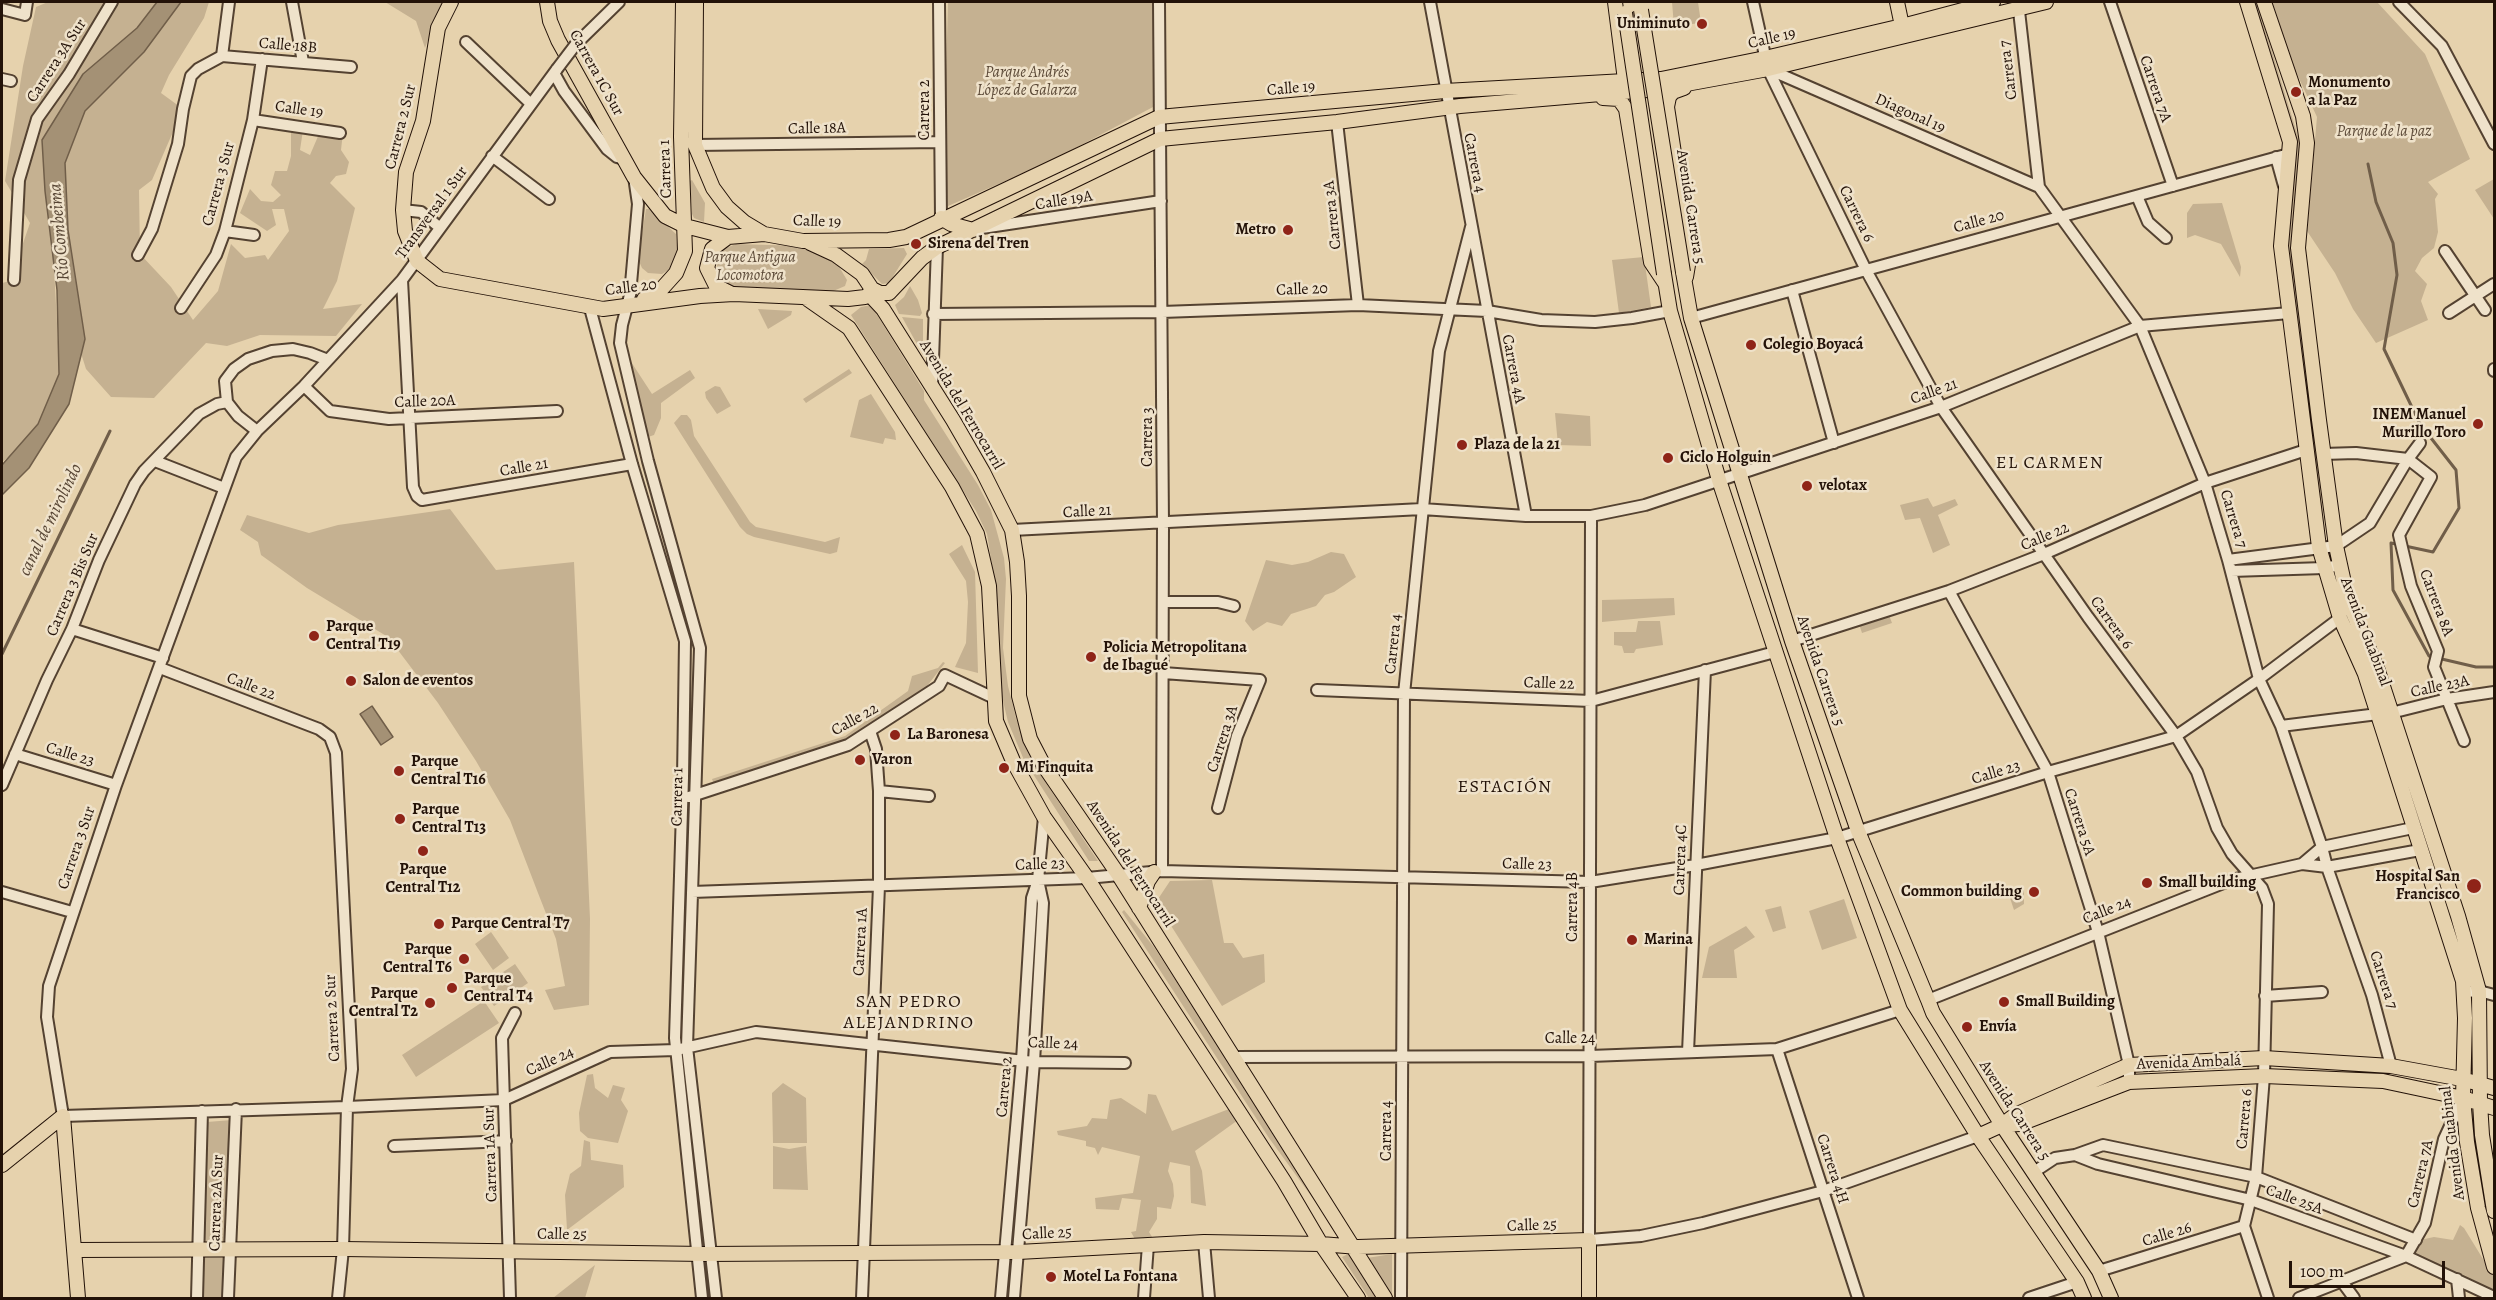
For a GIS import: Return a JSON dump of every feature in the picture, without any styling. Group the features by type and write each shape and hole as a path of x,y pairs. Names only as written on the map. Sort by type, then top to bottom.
{"main road":[{"name":"Carrera 2 Sur","path":"417,261 405,231 403,210 406,172 423,121 438,28 451,2"},
{"name":"Carrera 1C Sur","path":"547,2 550,21 558,40 634,177"},
{"name":"Carrera 1","path":"628,306 658,293 676,273 685,251 681,136 683,2"},
{"name":"Carrera 1","path":"696,2 695,145 713,188 727,207 744,222 764,234"},
{"path":"1616,2 1626,81"},
{"path":"1897,2 1902,26"},
{"name":"Calle 19","path":"634,177 665,216 685,226 728,237 764,234 802,241 897,239 1159,117 1445,91 1661,79 1766,63 1993,2"},
{"name":"Calle 19","path":"883,309 889,293 928,252 1160,139 1337,122 1454,106 1659,89 2018,5 2046,2"},
{"name":"Avenida Guabinal","path":"2247,2 2290,142 2282,156 2286,191 2281,246 2319,547 2340,618 2384,713 2458,916 2480,991 2480,1103 2494,1211"},
{"name":"Avenida Guabinal","path":"2264,2 2303,116 2307,143 2298,248 2336,546 2348,601 2377,668 2384,713 2413,828 2465,992 2463,1098 2478,1208 2494,1267"},
{"name":"Avenida Carrera 5","path":"1641,6 1691,318 1792,641 1858,831 1934,1013 2002,1125 2099,1271 2111,1299"},
{"path":"1624,7 1670,311 1719,480 1837,838 1900,1010 1978,1136 2077,1282 2084,1299"},
{"path":"1684,277 1688,249 1667,107 1669,97 1678,89 1738,82 1766,63"},
{"path":"1454,106 1486,108 1607,98 1619,99 1626,109 1652,262 1665,278"},
{"path":"989,196 989,210 996,216 1001,216"},
{"path":"941,218 951,225 973,230"},
{"path":"728,237 712,249 707,268 716,286 734,294"},
{"name":"Avenida del Ferrocarril","path":"802,241 821,247 862,274 866,294 883,309 983,472 1012,530 1019,596 1019,696 1030,739 1044,765 1118,874 1385,1299"},
{"name":"Calle 20","path":"417,261 440,279 603,309 700,296 734,294 806,298 866,294"},
{"path":"866,294 889,293"},
{"path":"806,298 849,328 952,488 977,534 988,586 996,721 1013,761 1044,817 1087,878 1278,1171 1321,1244 1358,1299"},
{"path":"1139,908 1142,895 1158,872"},
{"name":"Avenida Ambalá","path":"2002,1125 2015,1115 2129,1065 2264,1058 2391,1066 2462,1079 2494,1088"},
{"name":"Avenida Ambalá","path":"2002,1125 2020,1124 2129,1082 2264,1076 2383,1082 2463,1098 2494,1108"},
{"path":"2,1165 63,1116"},
{"name":"Carrera 3 Sur","path":"63,1116 78,1299"},
{"name":"Calle 25","path":"1978,1136 2002,1125"},
{"name":"Calle 25","path":"75,1250 510,1250 705,1254 1011,1252 1204,1242 1401,1246 1589,1240"},
{"name":"Carrera 4B","path":"1589,1240 1589,1299"}],"street":[{"path":"2,9 25,15 27,2"},
{"name":"Carrera 3A Sur","path":"14,280 19,180 37,119 69,74 112,2"},
{"path":"138,255 152,229 178,144 191,76 198,69 222,56 230,2"},
{"path":"292,2 303,62"},
{"name":"Transversal 1 Sur","path":"257,431 304,386 402,280 576,44 619,2"},
{"name":"Carrera 2","path":"939,2 941,218"},
{"name":"Carrera 3","path":"1158,872 1163,673 1159,2"},
{"name":"Carrera 4","path":"1401,1299 1404,694 1439,351 1471,227 1454,106 1445,91 1430,2"},
{"name":"Carrera 6","path":"1753,2 1766,63 1866,270 1941,407 2176,736 2197,772 2217,828 2232,854 2262,888 2268,904 2264,1076 2256,1177 2244,1226"},
{"name":"Carrera 7A","path":"2110,2 2173,186"},
{"path":"2399,2 2442,46 2494,144"},
{"name":"Carrera 7","path":"2018,5 2039,187 2140,326 2205,483 2230,566 2259,679 2281,726 2372,995 2391,1066"},
{"path":"466,42 531,104"},
{"name":"Calle 18B","path":"222,56 351,67"},
{"name":"Carrera 3 Sur","path":"181,308 216,255 225,231 253,120 262,59"},
{"name":"Diagonal 19","path":"1766,63 2039,187"},
{"name":"Carrera 1C Sur","path":"555,71 564,91 607,149 617,157 624,159"},
{"name":"Calle 19","path":"253,120 340,133"},
{"name":"Carrera 3A","path":"1337,122 1358,305"},
{"name":"Calle 18A","path":"695,145 940,142"},
{"path":"492,156 549,199"},
{"name":"Calle 20","path":"1691,318 2282,156"},
{"name":"Carrera 1","path":"634,177 638,204 628,306 620,343 648,461 700,648 687,1047 705,1254 702,1299"},
{"path":"2137,196 2148,222 2166,238"},
{"name":"Calle 19A","path":"973,230 1161,201"},
{"path":"403,210 421,212 439,227"},
{"name":"Carrera 4A","path":"1471,227 1526,516"},
{"path":"225,231 254,235"},
{"path":"932,388 937,247"},
{"path":"2445,251 2485,310"},
{"path":"402,280 410,418"},
{"path":"2449,314 2494,284"},
{"path":"1792,290 1834,443"},
{"name":"Calle 20","path":"933,315 1162,312 1358,305 1487,311 1541,320 1595,322 1670,311"},
{"name":"Carrera 1","path":"590,308 632,464 684,641 676,1050 705,1254 716,1299"},
{"name":"Calle 21","path":"1012,530 1422,509 1526,516 1591,516 1645,505 1941,407 2140,326 2289,313"},
{"path":"257,431 238,417 227,402 225,381 234,369 248,359 272,351 293,349 328,360"},
{"name":"Calle 20A","path":"304,386 330,411 389,419 557,411"},
{"name":"Carrera 3 Bis Sur","path":"2,785 47,680 72,629 99,560 135,484 199,414 217,404 227,402"},
{"name":"Calle 21","path":"410,418 413,488 422,501 632,464"},
{"name":"Carrera 3 Sur","path":"63,1116 47,1017 49,986 116,785 224,488 236,457 257,431"},
{"path":"2230,566 2319,547 2336,546 2370,523 2420,442"},
{"name":"Calle 22","path":"1792,641 1948,591 2044,554 2205,483 2306,450"},
{"path":"2325,454 2356,453 2408,459"},
{"name":"Carrera 8A","path":"2408,459 2431,477 2410,513 2400,538 2411,586 2439,651 2435,665 2464,741"},
{"path":"155,461 224,488"},
{"name":"Carrera 4B","path":"1589,1240 1591,516"},
{"path":"2230,566 2324,568 2340,565"},
{"name":"Carrera 5A","path":"1948,591 2048,772 2098,932 2129,1065 2129,1082"},
{"path":"1163,602 1218,602 1234,606"},
{"name":"Calle 23","path":"692,892 1087,878 1158,872 1590,882 1696,865 1837,838 2048,772 2176,736 2259,679 2340,618"},
{"name":"Calle 22","path":"72,629 162,663 319,729 330,737"},
{"name":"Calle 22","path":"1317,690 1591,701 1775,652"},
{"name":"Carrera 4C","path":"1688,1052 1705,670"},
{"name":"Carrera 3A","path":"1163,673 1260,680 1237,736 1218,808"},
{"name":"Calle 22","path":"682,799 848,745 939,686 945,675 994,698"},
{"name":"Calle 23A","path":"2281,726 2384,713 2447,699 2494,692"},
{"name":"Carrera 1A","path":"862,1299 879,886 879,791 876,749 870,731"},
{"name":"Carrera 2 Sur","path":"330,737 336,753 352,1069 347,1107 343,1249 338,1299"},
{"name":"Calle 23","path":"15,754 116,785"},
{"path":"879,791 929,795"},
{"name":"Carrera 2","path":"1001,1299 1011,1252 1028,1061 1032,898 1038,880 1044,817"},
{"name":"Calle 24","path":"2302,864 2322,847 2413,828"},
{"name":"Calle 24","path":"1928,1000 2231,880 2302,864 2327,867 2420,850"},
{"path":"2,892 72,912"},
{"path":"2465,992 2494,989"},
{"path":"2480,991 2494,995"},
{"path":"2265,996 2322,992"},
{"name":"Calle 24","path":"1234,1057 1590,1056 1777,1049 1900,1010"},
{"name":"Carrera 1A Sur","path":"510,1299 502,1038 515,1013"},
{"name":"Calle 24","path":"63,1116 504,1100 610,1052 676,1050 756,1032 1028,1061 1125,1063"},
{"name":"Carrera 4H","path":"1777,1049 1858,1299"},
{"name":"Carrera 7A","path":"2406,1256 2425,1222 2444,1139 2463,1098"},
{"name":"Carrera 2A Sur","path":"228,1299 236,1109"},
{"name":"Carrera 2A Sur","path":"197,1299 202,1111"},
{"name":"Calle 25","path":"1589,1240 1641,1236 1684,1227 1823,1191 1978,1136"},
{"path":"394,1146 506,1141"},
{"name":"Calle 25A","path":"2034,1172 2055,1158 2075,1155 2103,1145 2256,1177 2416,1240"},
{"name":"Calle 25A","path":"2075,1155 2098,1164 2251,1200 2406,1256 2494,1297"},
{"path":"2244,1226 2268,1299"},
{"name":"Calle 26","path":"2099,1271 2244,1226"},
{"path":"1204,1242 1209,1299"},
{"path":"1144,1299 1148,1245"},
{"name":"Carrera 2","path":"1011,1252 1014,1299"},
{"path":"2300,1299 2406,1256"},
{"path":"2457,1279 2459,1299"},
{"path":"2029,1299 2077,1282"},
{"path":"2343,1283 2354,1299"}],"green space":[{"path":"48,2 209,2 204,18 169,75 161,93 183,109 152,180 139,190 140,254 171,287 193,320 218,291 231,244 245,258 265,255 268,260 289,231 284,209 272,209 276,225 267,231 240,213 250,189 261,201 273,202 281,195 271,185 275,171 287,171 291,156 291,130 303,130 300,150 310,155 319,134 343,132 341,150 349,162 346,174 336,176 330,183 355,208 337,281 323,309 362,304 336,336 260,335 227,346 206,343 154,398 111,397 86,369 54,268 60,379 36,437 2,462 2,283 10,281 30,223 5,181 23,66 36,7"},
{"path":"385,2 442,2 425,48 416,21"},
{"name":"Parque Andrés López de Galarza","path":"948,2 1153,2 1153,107 1049,162 948,206 944,146"},
{"path":"1672,2 1698,2 1701,23 1674,26"},
{"path":"2254,2 2257,2 2300,143 2292,248 2325,530 2322,530 2288,247 2296,143"},
{"name":"Parque de la paz","path":"2272,2 2377,2 2425,54 2470,159 2428,182 2438,194 2435,199 2438,232 2434,248 2422,258 2415,271 2427,284 2421,301 2428,320 2376,343 2353,309 2335,273 2307,231 2317,117 2289,57"},
{"path":"2494,179 2494,219 2475,190"},
{"path":"692,180 705,203 704,222 694,218 692,214 690,181"},
{"path":"2222,203 2241,267 2240,277 2221,244 2195,235 2187,238 2187,213 2193,204"},
{"path":"646,209 649,209 676,234 678,257 670,269 662,274 648,273 642,268 638,259"},
{"name":"Parque Antigua Locomotora","path":"736,244 803,246 838,265 847,280 845,286 831,292 733,288 721,281 717,273 717,258 721,250"},
{"path":"904,248 907,254 889,283 882,284 862,264 866,260 869,249"},
{"path":"1644,257 1651,307 1619,313 1612,260"},
{"path":"910,286 918,300 922,313 920,316 899,314 895,305 904,297"},
{"path":"871,305 924,391 924,400 978,485 991,510 1004,558 1006,579 1003,648 1008,686 1016,718 1030,756 1040,774 1098,861 1089,861 1024,760 1008,722 1000,688 995,584 987,534 976,511 851,315 861,307"},
{"path":"758,309 792,311 791,315 768,329"},
{"path":"902,317 923,319 923,355"},
{"path":"624,351 652,394 690,370 695,378 661,403 661,418 654,435 645,438"},
{"path":"849,369 852,373 806,403 803,399"},
{"path":"715,386 720,387 731,406 717,414 706,398 705,392"},
{"path":"871,394 895,432 896,440 885,438 883,444 850,437 859,400"},
{"path":"1555,413 1590,416 1591,446 1558,445"},
{"path":"681,415 687,415 691,420 694,436 750,522 756,527 825,542 840,537 837,552 830,554 747,534 740,527 674,423"},
{"path":"1928,498 1933,507 1955,499 1958,505 1938,515 1950,545 1933,553 1920,518 1905,520 1900,505"},
{"path":"450,509 496,570 574,562 590,919 589,1005 554,1010 545,990 565,986 556,939 510,820 476,761 438,703 388,637 307,588 261,555 258,542 240,530 247,515 309,533 338,525"},
{"path":"962,545 975,572 978,673 955,667 966,643 968,602 966,581 949,554"},
{"path":"1331,552 1344,554 1356,577 1334,592 1325,595 1316,606 1291,614 1282,626 1267,622 1253,631 1245,621 1266,560 1292,565 1308,562"},
{"path":"1674,598 1675,615 1602,622 1602,600"},
{"path":"1889,615 1892,623 1862,633 1859,624"},
{"path":"1638,621 1660,621 1663,645 1636,649 1634,653 1624,653 1622,646 1614,645 1614,632 1636,632"},
{"path":"943,662 945,663 927,686 915,696 846,740 714,784 712,779 845,736 908,691 912,676 938,668"},
{"path":"1212,880 1224,943 1233,943 1243,958 1264,954 1265,982 1222,1006 1156,902 1170,881"},
{"path":"2024,887 2024,904 2014,910 2008,892"},
{"path":"1844,899 1857,938 1822,950 1809,911"},
{"path":"1781,906 1786,928 1773,932 1765,910"},
{"path":"1124,910 1154,947 1317,1198 1314,1200 1269,1138 1122,912"},
{"path":"1746,926 1755,937 1734,950 1737,978 1702,978 1709,947"},
{"path":"491,932 509,958 493,970 475,944"},
{"path":"515,964 528,983 494,1006 481,987"},
{"path":"484,1001 499,1023 416,1077 402,1055"},
{"path":"593,1074 595,1088 608,1098 613,1085 625,1088 621,1100 628,1111 618,1143 588,1138 580,1131 579,1113 587,1075"},
{"path":"783,1083 806,1098 807,1143 773,1143 772,1093"},
{"path":"1148,1094 1156,1095 1172,1131 1229,1109 1238,1120 1195,1151 1202,1171 1206,1206 1191,1203 1190,1166 1170,1162 1168,1171 1173,1184 1174,1196 1171,1209 1157,1207 1157,1219 1149,1232 1154,1240 1136,1241 1131,1232 1136,1231 1141,1200 1122,1198 1119,1210 1096,1209 1095,1198 1133,1193 1140,1156 1102,1147 1098,1155 1095,1148 1086,1146 1086,1141 1058,1135 1057,1131 1087,1126 1092,1118 1107,1119 1110,1100 1121,1098 1146,1114"},
{"path":"232,1120 226,1244 204,1242 207,1122"},
{"path":"584,1140 590,1142 591,1160 623,1165 624,1187 567,1230 565,1195 570,1174 581,1166"},
{"path":"773,1146 789,1149 806,1146 808,1190 773,1189"},
{"path":"2460,1225 2494,1277 2494,1295 2412,1252 2420,1240 2434,1237 2453,1240"},
{"path":"227,1253 224,1298 201,1298 203,1254"},
{"path":"1348,1254 1377,1298 1369,1298 1342,1257"},
{"path":"1392,1254 1392,1298 1390,1298 1367,1258"},
{"path":"595,1265 585,1298 553,1298"}],"water":[{"name":"Río Combeima","path":"157,2 181,2 144,52 85,111 65,163 68,230 85,339 69,404 29,468 2,495 2,465 38,424 59,374 57,290 45,191 42,140 83,74 137,28"},
{"path":"372,706 393,737 381,745 360,714"}],"waterway":[{"path":"2368,164 2376,202 2393,243 2397,275 2384,349 2420,424 2456,470 2459,508 2433,552 2391,543 2393,590 2429,656 2476,667 2494,667"},
{"name":"canal de mirolindo","path":"2,654 110,431"}],"place":[{"name":"Uniminuto","path":"1702,24"},
{"name":"Monumento a la Paz","path":"2296,92"},
{"name":"Metro","path":"1288,230"},
{"name":"Sirena del Tren","path":"916,244"},
{"name":"Colegio Boyacá","path":"1751,345"},
{"name":"INEM Manuel Murillo Toro","path":"2478,424"},
{"name":"Plaza de la 21","path":"1462,445"},
{"name":"Ciclo Holguin","path":"1668,458"},
{"name":"velotax","path":"1807,486"},
{"name":"Parque Central T19","path":"314,636"},
{"name":"Policia Metropolitana de Ibagué","path":"1091,657"},
{"name":"Salon de eventos","path":"351,681"},
{"name":"La Baronesa","path":"895,735"},
{"name":"Varon","path":"860,760"},
{"name":"Mi Finquita","path":"1004,768"},
{"name":"Parque Central T16","path":"399,771"},
{"name":"Parque Central T13","path":"400,819"},
{"name":"Parque Central T12","path":"423,851"},
{"name":"Small building","path":"2147,883"},
{"name":"Hospital San Francisco","path":"2474,886"},
{"name":"Common building","path":"2034,892"},
{"name":"Parque Central T7","path":"439,924"},
{"name":"Marina","path":"1632,940"},
{"name":"Parque Central T6","path":"464,959"},
{"name":"Parque Central T4","path":"452,988"},
{"name":"Small Building","path":"2004,1002"},
{"name":"Parque Central T2","path":"430,1003"},
{"name":"Envía","path":"1967,1027"},
{"name":"Motel La Fontana","path":"1051,1277"}],"district":[{"name":"EL CARMEN","path":"2050,464"},
{"name":"ESTACIÓN","path":"1505,788"},
{"name":"SAN PEDRO ALEJANDRINO","path":"909,1013"}]}
